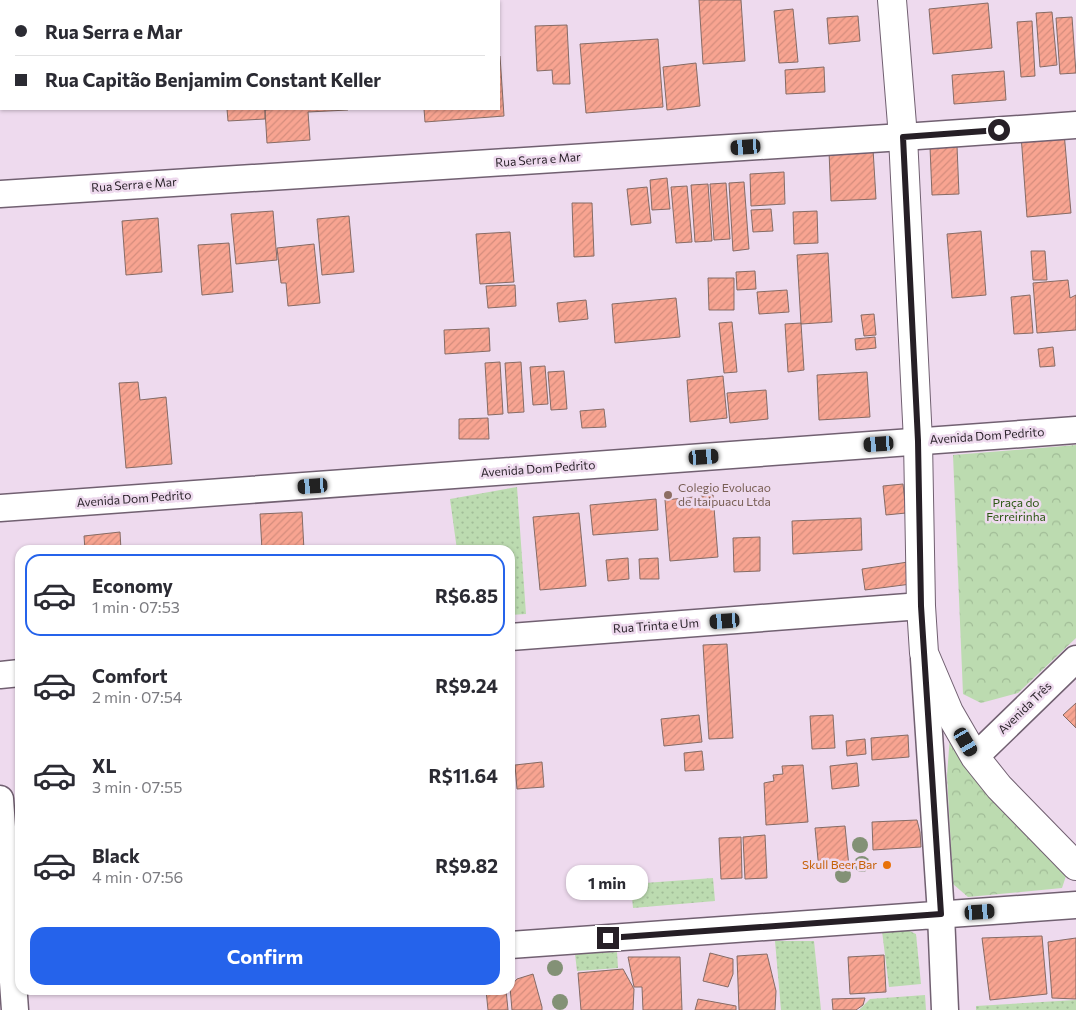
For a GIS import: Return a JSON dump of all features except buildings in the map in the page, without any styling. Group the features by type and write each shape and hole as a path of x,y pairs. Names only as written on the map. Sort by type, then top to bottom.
{"main road":[{"path":"892,0 903,137 918,441 921,606 924,653 949,712 975,757 999,787 1076,866"}],"street":[{"name":"Rua Serra e Mar","path":"0,194 1076,125"},
{"name":"Avenida Dom Pedrito","path":"0,508 1076,430"},
{"name":"Rua Trinta e Um","path":"515,637 921,606"},
{"path":"924,653 941,914 945,1010"},
{"name":"Avenida Três","path":"975,757 1076,659"},
{"path":"0,675 15,674"},
{"path":"0,799 11,980 15,1010"},
{"path":"515,945 1076,905"}],"green space":[{"name":"Praça do Ferreirinha","path":"1076,445 1076,638 1018,693 981,703 963,694 953,455"},
{"path":"517,487 526,614 515,615 515,545 456,545 450,499"},
{"path":"950,736 1067,873 1062,888 968,897 953,884 947,775"},
{"path":"713,878 715,901 633,908 631,884"},
{"path":"905,929 916,934 921,984 889,987 882,931"},
{"path":"775,941 814,941 821,1010 781,1010"},
{"path":"617,952 618,968 577,971 575,954"},
{"path":"925,995 926,1010 859,1010 870,999"},
{"path":"1076,1000 1076,1010 976,1010 976,1006"}],"place":[{"name":"Colegio Evolucao de Itaipuacu Ltda","path":"668,495"},
{"name":"Skull Beer Bar","path":"887,865"}],"route":[{"path":"608,938 941,914 921,606 918,441 903,137 999,130"}]}
